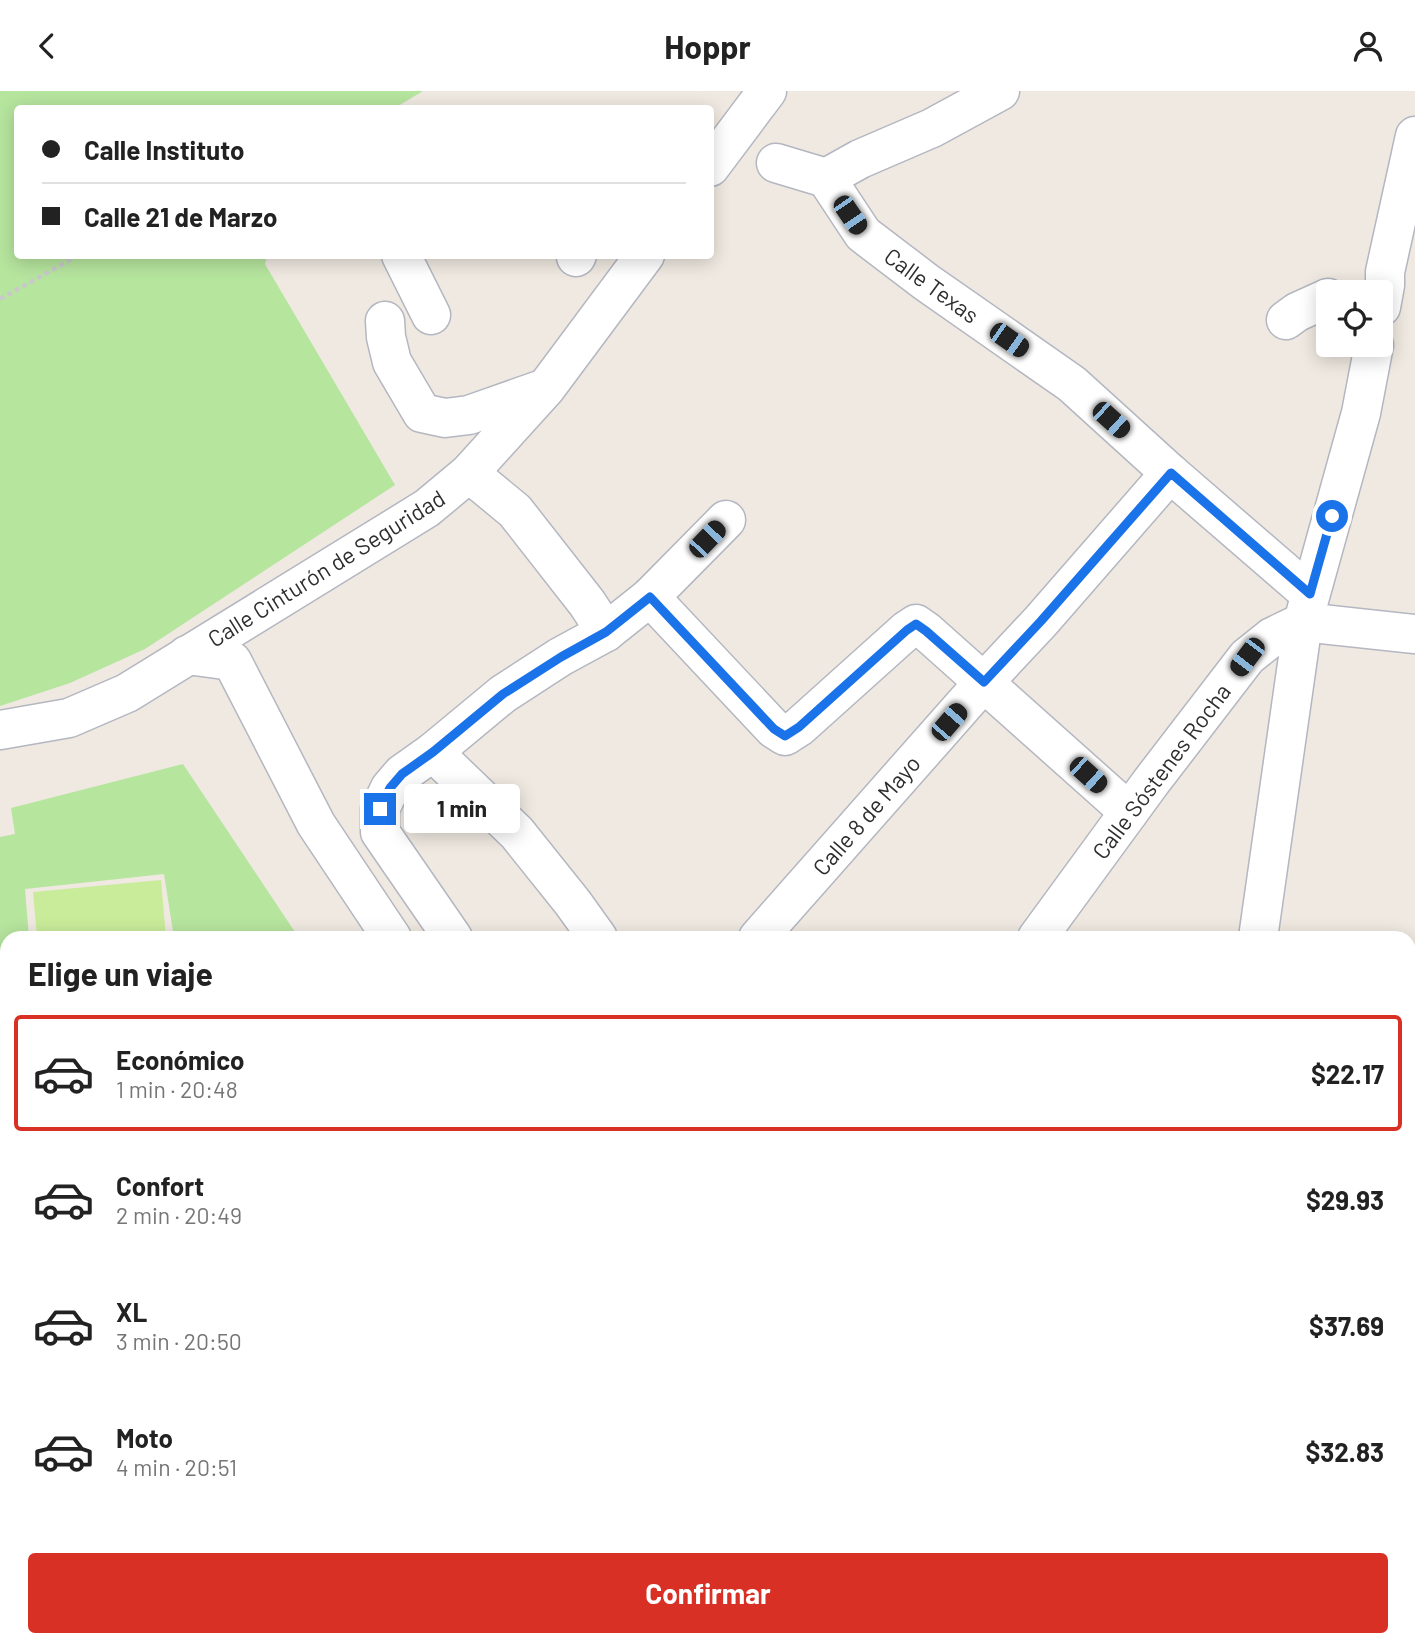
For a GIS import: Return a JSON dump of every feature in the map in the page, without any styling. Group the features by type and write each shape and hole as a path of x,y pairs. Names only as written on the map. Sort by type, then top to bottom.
{"street":[{"path":"714,157 767,91"},
{"path":"776,163 826,178 860,159 932,128 1000,91"},
{"path":"1391,280 1415,136"},
{"name":"Calle Texas","path":"826,178 863,234 926,282 1072,384 1171,473 1307,608"},
{"path":"403,259 431,315"},
{"name":"Calle Cinturón de Seguridad","path":"0,730 69,718 127,693 427,508 469,473 546,388 642,259"},
{"path":"1286,320 1316,303"},
{"path":"385,321 392,362 422,413 445,418 469,415 546,388"},
{"path":"1259,931 1307,608 1361,413 1372,357"},
{"path":"469,473 515,511 587,603 606,632"},
{"name":"Calle 8 de Mayo","path":"764,931 1171,473"},
{"path":"448,931 380,832 380,809 390,788 402,774 503,694 606,632 650,597 726,520"},
{"path":"650,597 774,729 785,736 799,727 916,624 1129,812"},
{"path":"1307,608 1415,634"},
{"name":"Calle Sóstenes Rocha","path":"1042,931 1247,657 1307,608"},
{"path":"187,655 232,661 316,824 387,931"},
{"path":"433,752 517,834 593,931"}],"path":[{"path":"0,299 72,259"}],"green space":[{"path":"0,91 423,91 400,105 14,105 14,259 266,259 265,264 395,485 145,649 70,683 0,706"},
{"path":"183,764 294,931 173,931 164,874 25,889 28,931 0,931 0,837 15,834 11,808"},
{"path":"161,880 165,931 36,931 33,892"}],"route":[{"path":"380,809 390,788 402,774 503,694 606,632 650,597 774,729 785,736 799,727 916,624 984,682 1171,473 1310,594 1332,516"}]}
